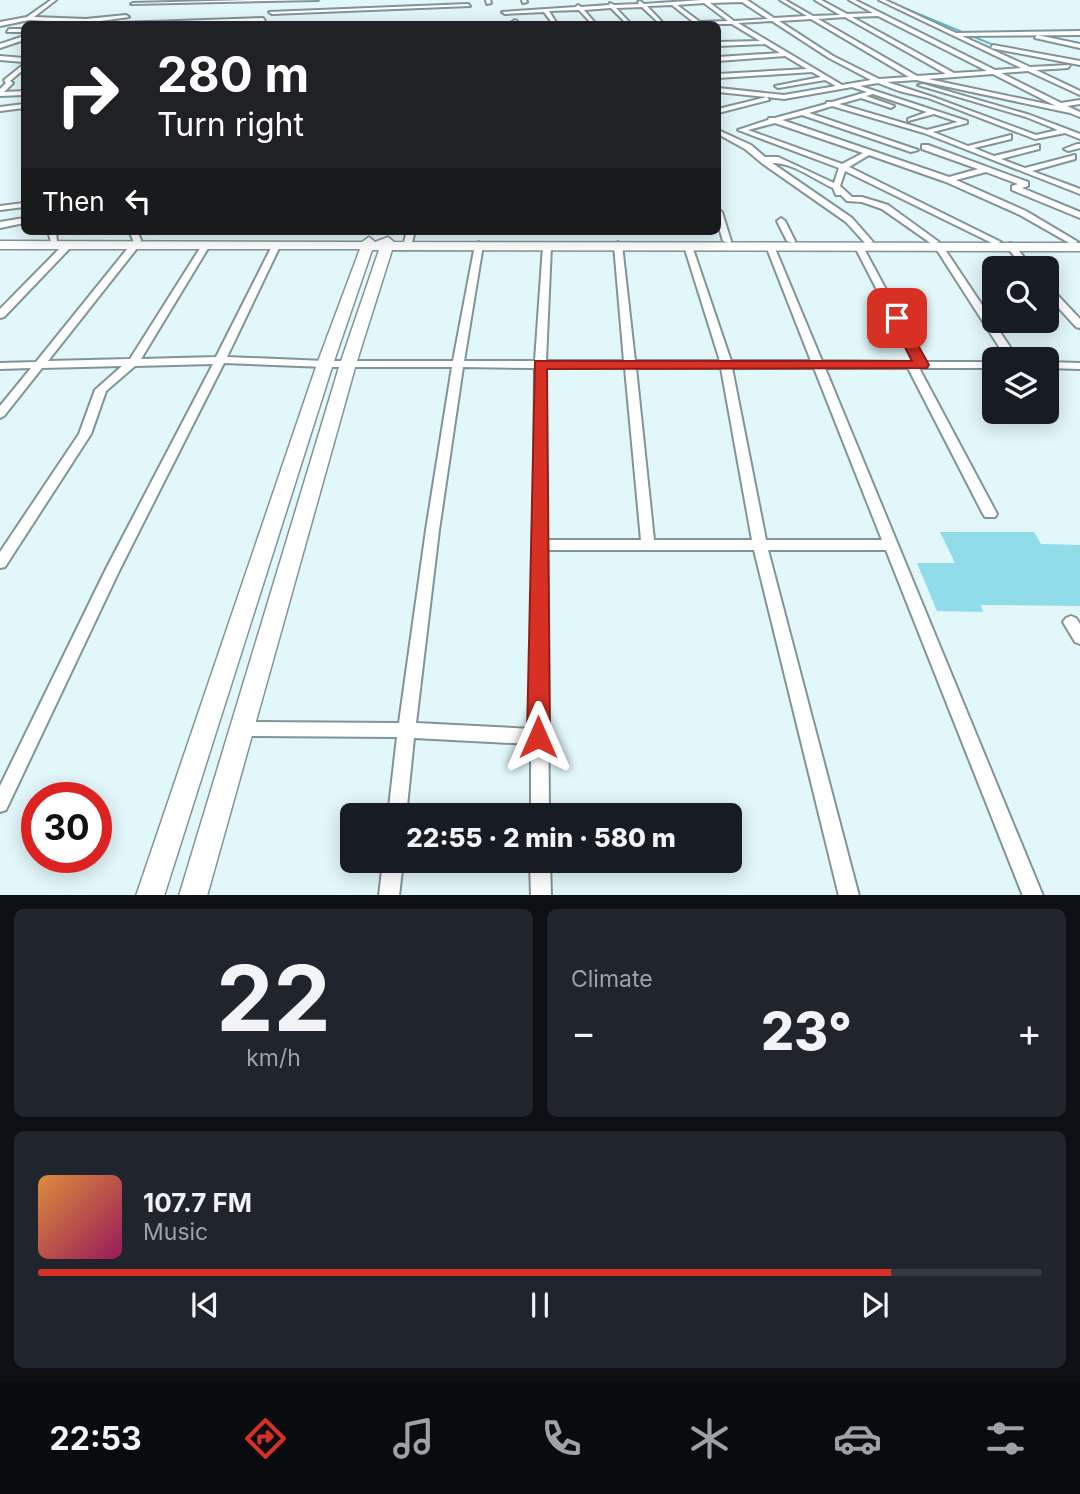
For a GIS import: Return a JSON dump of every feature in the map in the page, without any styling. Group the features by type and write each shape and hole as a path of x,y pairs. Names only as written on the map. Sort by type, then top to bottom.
{"main road":[{"path":"0,242 53,235 206,245 276,246 391,242 479,246 1010,246 1078,243"},
{"path":"0,242 68,245 135,239 391,242 791,241 864,244"},
{"path":"150,895 325,364 391,242"},
{"path":"193,895 348,364 391,242"},
{"path":"937,244 1078,243"}],"street":[{"path":"29,18 54,0"},
{"path":"125,21 134,2 314,0 312,6 274,7 263,21"},
{"path":"358,0 385,0"},
{"path":"573,0 592,21"},
{"path":"606,0 626,21"},
{"path":"638,0 659,21"},
{"path":"505,12 744,0 857,72 877,81 1035,137 1066,131"},
{"path":"782,0 916,78 1076,113"},
{"path":"817,0 953,76"},
{"path":"851,0 1076,113"},
{"path":"881,0 1080,93"},
{"path":"705,1 734,23 840,86"},
{"path":"216,2 211,21 263,21 372,14"},
{"path":"670,2 696,21"},
{"path":"170,13 177,3"},
{"path":"272,12 468,5"},
{"path":"546,10 553,21"},
{"path":"721,23 908,12"},
{"path":"179,21 184,16"},
{"path":"157,21 162,17"},
{"path":"1,24 29,18 60,21"},
{"path":"9,31 21,31"},
{"path":"970,33 996,44 1080,61"},
{"path":"957,35 1068,33 1080,36"},
{"path":"1027,34 1046,41 1079,46"},
{"path":"957,35 1001,49 1080,61"},
{"path":"0,46 21,39"},
{"path":"721,44 766,42"},
{"path":"721,51 777,49"},
{"path":"721,59 787,54"},
{"path":"1044,56 1080,71"},
{"path":"0,58 21,60"},
{"path":"721,68 802,63"},
{"path":"721,110 778,96 877,81 1068,66"},
{"path":"0,93 10,83 6,80 21,68"},
{"path":"721,76 815,70"},
{"path":"778,86 826,78"},
{"path":"916,78 925,88 939,93 1028,116 1080,136"},
{"path":"851,85 965,122 926,132"},
{"path":"964,89 1017,85"},
{"path":"721,90 778,96"},
{"path":"874,92 771,119 741,130 843,167 997,242"},
{"path":"0,93 21,93"},
{"path":"926,97 939,93"},
{"path":"859,96 891,106"},
{"path":"1058,105 1080,102"},
{"path":"830,103 926,132 1080,192"},
{"path":"0,109 21,106"},
{"path":"800,111 914,150"},
{"path":"910,120 936,111"},
{"path":"771,119 949,180 1023,213 1078,243"},
{"path":"721,135 763,159 775,159 836,187 850,199 862,198 894,212 937,244 1005,347"},
{"path":"967,148 1008,137"},
{"path":"886,159 947,141"},
{"path":"1068,149 1080,146"},
{"path":"925,147 1025,184"},
{"path":"994,158 1037,147"},
{"path":"869,153 843,167 836,187 917,365 990,514"},
{"path":"1025,170 1072,157"},
{"path":"775,159 766,162 849,220"},
{"path":"949,180 988,169"},
{"path":"1044,178 1015,188 1080,215"},
{"path":"1060,184 1080,178"},
{"path":"1,208 21,205"},
{"path":"1,208 21,214"},
{"path":"781,220 791,241"},
{"path":"0,225 21,222"},
{"path":"721,222 727,241"},
{"path":"0,414 135,239"},
{"path":"0,315 68,245"},
{"path":"0,563 85,434 101,390 134,361 206,245"},
{"path":"0,804 111,571 198,401 223,360 276,246"},
{"path":"398,803 457,364 479,246"},
{"path":"540,803 540,364 547,246"},
{"path":"618,246 648,545"},
{"path":"688,246 726,363 760,545 849,895"},
{"path":"770,246 1033,895"},
{"path":"1010,246 1019,256"},
{"path":"1059,303 1080,326"},
{"path":"0,366 223,360 325,364 982,365"},
{"path":"1059,365 1080,366"},
{"path":"539,545 889,545"},
{"path":"1071,622 1080,638"},
{"path":"242,729 406,730 538,737"},
{"path":"389,895 392,873"},
{"path":"540,873 541,895"}],"shaded area":[{"path":"940,532 1034,532 1041,544 1080,545 1080,606 981,605 983,612 937,611 917,563 955,563"}],"waterway":[{"path":"885,0 996,46"}],"route":[{"path":"538,737 540,364 922,365 897,318"}]}
